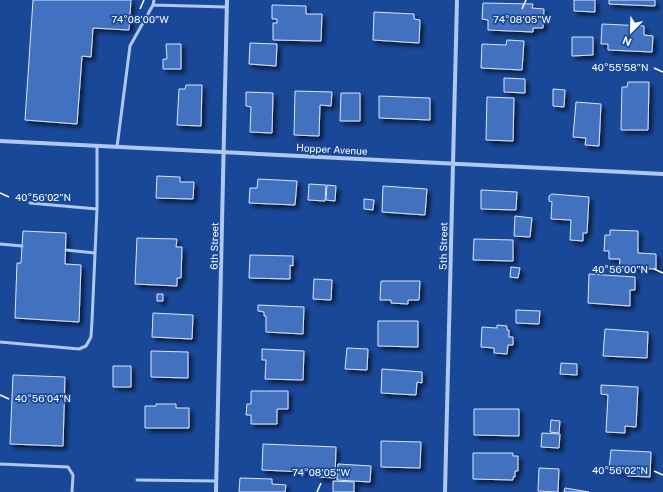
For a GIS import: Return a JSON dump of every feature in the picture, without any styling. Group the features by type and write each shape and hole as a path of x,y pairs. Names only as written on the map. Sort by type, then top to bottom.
{"street":[{"name":"6th Street","path":"216,492 227,0"},
{"name":"5th Street","path":"445,492 456,0"},
{"name":"Hopper Avenue","path":"0,141 663,174"}],"lane":[{"path":"118,147 130,46 153,5 154,0"},
{"path":"153,5 227,7"},
{"path":"0,342 79,349 86,346 91,338 97,209 97,146"},
{"path":"30,203 97,209"},
{"path":"0,244 22,246"},
{"path":"66,250 95,253"},
{"path":"0,464 68,467 73,474 72,492"},
{"path":"137,480 216,481"}],"building":[{"path":"33,0 131,0 129,30 93,28 91,57 82,56 77,124 25,120"},
{"path":"574,0 595,0 595,12 574,11"},
{"path":"609,0 655,0 655,6 609,4"},
{"path":"483,3 533,4 532,8 544,9 543,28 533,28 533,32 488,30 488,20 482,19"},
{"path":"272,5 306,6 306,14 322,14 321,41 273,40 273,23 277,23 277,19 272,19"},
{"path":"374,12 414,14 414,19 420,20 419,43 373,40"},
{"path":"602,24 644,26 644,35 653,36 652,52 608,50 608,44 601,44"},
{"path":"572,37 593,37 593,55 572,56"},
{"path":"507,40 524,41 522,70 481,68 482,44 506,45"},
{"path":"250,43 277,44 276,66 249,64"},
{"path":"166,44 181,44 181,69 163,69 163,59 167,59"},
{"path":"504,78 525,79 525,93 504,92"},
{"path":"628,82 649,82 648,130 621,130 622,87 627,87"},
{"path":"186,85 202,85 201,126 177,125 179,89 185,89"},
{"path":"553,89 565,90 564,107 553,106"},
{"path":"295,91 332,92 331,106 320,105 319,136 294,135"},
{"path":"246,92 273,93 272,133 250,132 251,107 246,106"},
{"path":"341,93 360,93 360,121 340,121"},
{"path":"379,96 430,98 430,120 379,118"},
{"path":"487,97 514,98 513,141 486,140"},
{"path":"576,102 601,104 599,146 585,145 586,138 573,137"},
{"path":"157,176 180,177 180,182 194,182 193,199 156,198"},
{"path":"258,179 297,181 295,205 249,203 250,188 257,188"},
{"path":"309,184 326,185 325,201 308,200"},
{"path":"327,185 336,186 335,201 326,200"},
{"path":"383,186 427,189 425,215 382,212"},
{"path":"481,190 517,192 516,210 481,209"},
{"path":"552,194 589,197 587,233 583,233 583,241 570,240 571,220 551,219 552,202 549,201 549,196"},
{"path":"364,199 374,200 373,210 364,209"},
{"path":"515,216 532,218 530,237 514,236"},
{"path":"610,230 638,231 638,253 656,254 656,269 619,268 620,259 609,259 609,251 604,251 605,235 610,235"},
{"path":"23,231 66,233 65,264 81,265 79,322 15,318 17,263 21,263"},
{"path":"137,238 177,239 176,247 182,247 181,278 177,278 177,286 135,284"},
{"path":"474,239 513,240 513,261 473,260"},
{"path":"250,255 293,256 293,266 290,265 290,279 249,278"},
{"path":"511,267 520,268 518,278 510,277"},
{"path":"589,274 635,277 635,290 630,290 630,306 588,303"},
{"path":"314,279 332,280 331,300 313,299"},
{"path":"381,281 420,281 419,300 408,300 408,304 391,303 391,300 380,300"},
{"path":"157,294 163,294 163,301 157,301"},
{"path":"258,305 304,307 303,334 266,332 266,316 264,316 264,312 258,311"},
{"path":"516,310 540,311 539,324 516,323"},
{"path":"153,313 193,315 192,339 152,337"},
{"path":"378,321 418,321 418,347 378,346"},
{"path":"497,325 507,326 507,330 509,330 509,337 513,337 513,345 508,345 507,354 494,353 494,348 481,347 482,327 497,328"},
{"path":"605,329 648,332 647,358 603,356"},
{"path":"347,348 368,349 367,370 345,369"},
{"path":"262,349 304,351 303,380 265,379 266,360 262,360"},
{"path":"151,351 188,352 188,378 151,377"},
{"path":"561,363 577,364 577,375 560,374"},
{"path":"113,366 131,366 131,387 113,387"},
{"path":"382,369 422,372 422,383 417,382 416,395 381,393"},
{"path":"13,375 65,377 63,446 10,444"},
{"path":"601,385 638,387 636,427 625,426 625,433 606,432 608,395 601,394"},
{"path":"251,391 288,391 288,409 277,409 277,424 251,424 251,415 246,415 247,404 251,404"},
{"path":"156,404 176,404 176,408 189,408 189,428 145,428 145,406 156,406"},
{"path":"474,409 519,409 519,436 474,435"},
{"path":"551,420 560,421 559,433 550,432"},
{"path":"542,433 560,434 559,448 541,447"},
{"path":"381,441 421,442 420,468 381,467"},
{"path":"263,444 336,447 335,478 318,477 318,469 305,468 305,472 262,470"},
{"path":"611,450 651,452 650,477 627,476 627,472 609,470"},
{"path":"473,453 513,453 513,456 518,456 518,471 515,471 515,477 513,477 513,480 473,479"},
{"path":"338,464 371,466 370,482 337,480"},
{"path":"539,468 559,469 558,492 538,491"},
{"path":"240,478 272,479 272,484 286,485 285,492 239,492"},
{"path":"333,481 354,482 354,492 333,492"},
{"path":"565,488 589,492 564,492"}]}
